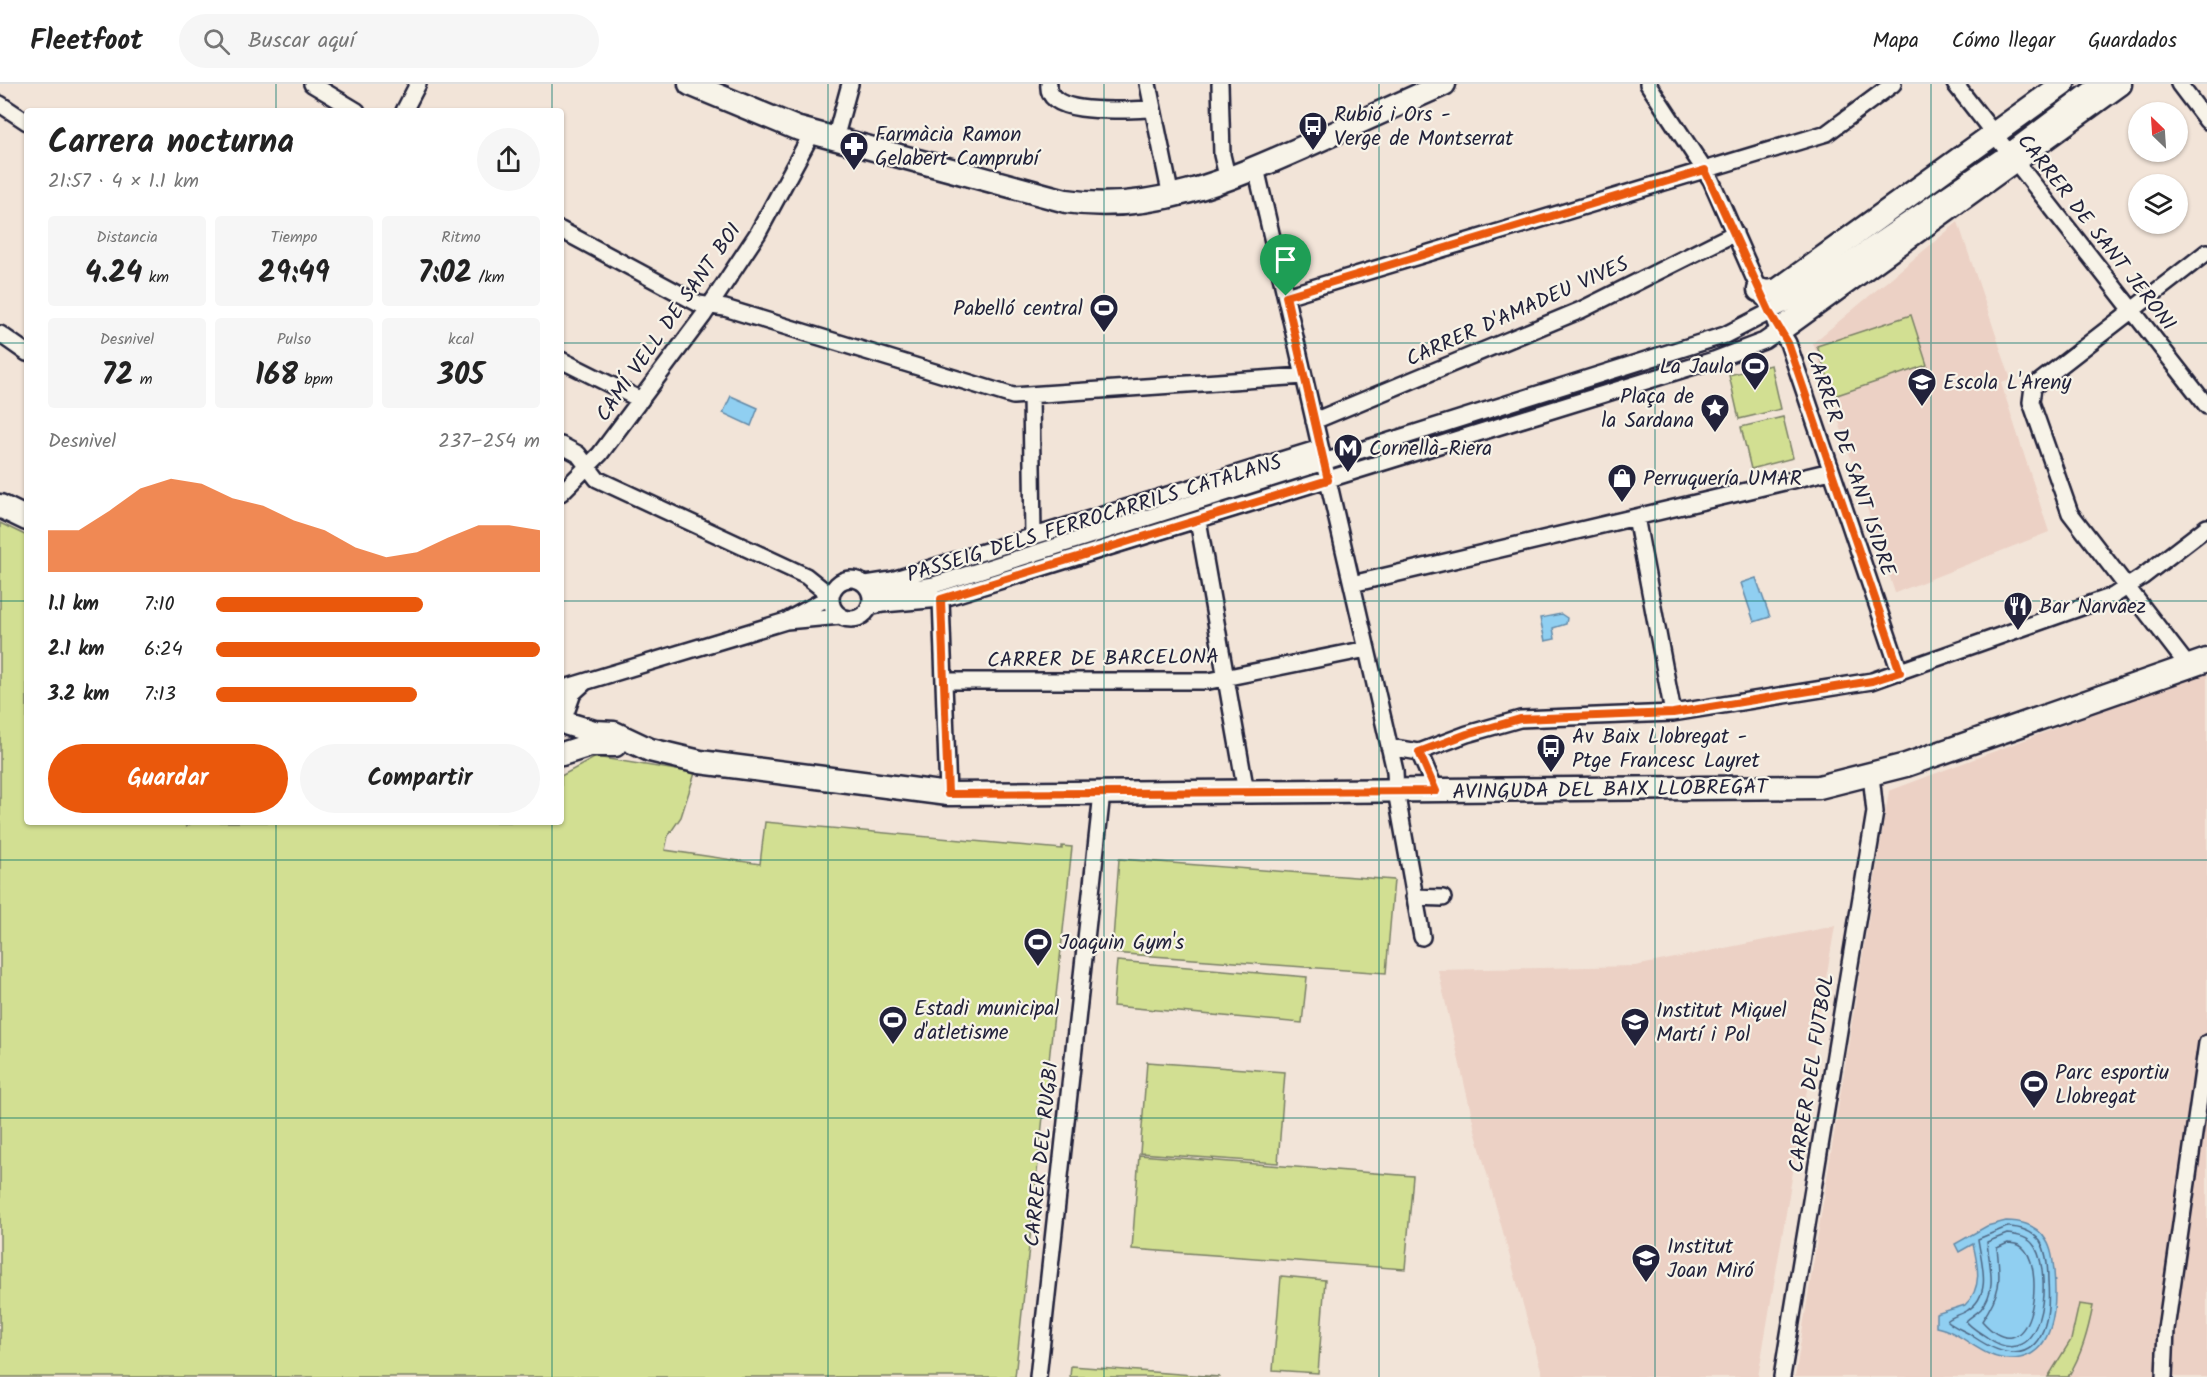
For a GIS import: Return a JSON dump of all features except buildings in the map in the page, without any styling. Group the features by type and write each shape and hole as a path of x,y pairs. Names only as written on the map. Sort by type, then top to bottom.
{"main road":[{"path":"690,84 719,98 812,133 1066,201 1115,204 1171,197 1228,180 1444,84"},
{"path":"1759,290 1767,292 1778,290 2063,84"},
{"name":"PASSEIG DELS FERROCARRILS CATALANS","path":"1775,321 2011,156 2120,84"},
{"path":"0,506 24,518"},
{"name":"AVINGUDA DEL BAIX LLOBREGAT","path":"564,719 594,732 614,733 637,745 669,756 948,794 1819,787 1871,776 2198,663"},
{"path":"564,719 570,738 564,751"},
{"name":"AVINGUDA DEL BAIX LLOBREGAT","path":"564,754 590,745 637,745"}],"street":[{"path":"312,84 352,108"},
{"path":"406,108 418,84"},
{"path":"835,139 850,84"},
{"path":"1148,84 1171,197"},
{"path":"1220,84 1222,155 1228,180"},
{"name":"CARRER DE SANT ISIDRE","path":"1648,84 1705,170 1759,290 1788,343 1900,672"},
{"path":"1286,296 1827,133 1893,84"},
{"name":"CARRER DE SANT JERONI","path":"1955,84 2207,406"},
{"name":"PASSEIG DELS FERROCARRILS CATALANS","path":"2011,156 2098,84"},
{"path":"2179,84 2207,121"},
{"path":"1050,90 1059,104 1069,106 1153,109"},
{"path":"0,104 24,120"},
{"name":"CAMÍ VELL DE SANT BOI","path":"564,490 600,454 711,306 758,233 812,133"},
{"path":"1256,168 1389,747 1422,937"},
{"path":"564,232 699,304 725,308 1013,396 1304,376"},
{"name":"CARRER D'AMADEU VIVES","path":"1314,421 1581,310 1735,233"},
{"path":"2198,663 2127,587 2070,513 2031,402 2031,394 2033,387 2207,252"},
{"name":"PASSEIG DELS FERROCARRILS CATALANS","path":"872,589 934,585 1775,321"},
{"name":"PASSEIG DELS FERROCARRILS CATALANS","path":"869,608 883,604 941,599 1714,360 1764,341 1775,321"},
{"path":"0,334 24,351"},
{"path":"564,362 641,400"},
{"path":"1031,395 1032,537"},
{"path":"564,447 578,454 597,479 806,576 831,596"},
{"name":"PASSEIG DELS FERROCARRILS CATALANS","path":"872,589 892,580 1320,448"},
{"path":"1352,584 1831,471"},
{"path":"1636,517 1673,713"},
{"path":"1198,520 1246,792"},
{"path":"1389,747 1419,752 1467,734 1520,719 1673,713 1872,681 2113,596 2207,527"},
{"path":"564,687 786,621 841,616 855,618 869,608 872,589 853,578 846,579 835,586 831,596 832,605 841,616"},
{"path":"786,621 831,596"},
{"path":"941,599 948,794"},
{"name":"CARRER DE BARCELONA","path":"944,681 1209,681 1366,649"},
{"path":"564,719 573,693 584,683"},
{"path":"1419,752 1436,791"},
{"name":"CARRER DEL FUTBOL","path":"1782,1377 1875,812 1871,776"},
{"name":"CARRER DEL RUGBI","path":"1038,1377 1102,793"},
{"path":"1414,897 1443,898"},
{"path":"2164,1377 2166,1329 2207,1043"}],"shaded area":[{"name":"Escola L'Areny","path":"1958,222 2011,380 2001,383 2049,532 1895,593 1813,343"},
{"path":"2207,671 2207,1377 1795,1377 1889,791"},
{"path":"1835,926 1758,1377 1543,1377 1476,1134 1438,970 1635,966"}],"green space":[{"path":"1911,315 1927,365 1834,396 1817,346"},
{"name":"La Jaula","path":"1771,365 1781,409 1739,419 1729,375"},
{"path":"1783,417 1793,458 1751,469 1741,427"},
{"path":"0,523 24,535 24,825 185,825 186,827 189,825 564,825 564,774 596,757 695,773 681,817 668,836 665,850 760,864 765,822 1062,849 1062,846 1072,847 1015,1377 0,1377"},
{"path":"1119,859 1394,880 1386,973 1112,953"},
{"path":"1117,961 1307,977 1302,1023 1113,1006"},
{"path":"1147,1062 1285,1072 1278,1163 1140,1153"},
{"path":"1139,1155 1413,1176 1405,1269 1132,1249"},
{"path":"1281,1276 1325,1280 1318,1373 1273,1370"},
{"path":"2079,1304 2093,1306 2081,1351 2068,1377 2048,1377 2071,1340"},
{"path":"1071,1366 1220,1377 1070,1377"}],"water":[{"path":"731,396 758,408 751,426 723,413"},
{"path":"1756,578 1770,617 1754,622 1741,583"},
{"path":"1561,614 1567,618 1566,624 1553,628 1555,639 1545,641 1540,618"},
{"path":"2006,1221 2029,1225 2042,1235 2051,1251 2055,1284 2054,1313 2045,1339 2037,1349 2026,1356 2011,1359 1991,1355 1955,1334 1936,1327 1936,1314 1965,1305 1977,1284 1973,1244 1959,1252 1955,1244 1987,1226"}],"place":[{"name":"Rubió i Ors - Verge de Montserrat","path":"1313,152"},
{"name":"Farmàcia Ramon Gelabert Camprubí","path":"854,172"},
{"name":"Pabelló central","path":"1104,334"},
{"name":"La Jaula","path":"1755,392"},
{"name":"Escola L'Areny","path":"1922,408"},
{"name":"Plaça de la Sardana","path":"1715,434"},
{"name":"Cornellà-Riera","path":"1348,474"},
{"name":"Perruquería UMAR","path":"1622,504"},
{"name":"Bar Narvaez","path":"2018,632"},
{"name":"Av Baix Llobregat - Ptge Francesc Layret","path":"1551,774"},
{"name":"Joaquin Gym's","path":"1038,968"},
{"name":"Estadi municipal d'atletisme","path":"893,1046"},
{"name":"Institut Miquel Martí i Pol","path":"1635,1048"},
{"name":"Parc esportiu Llobregat","path":"2034,1110"},
{"name":"Institut Joan Miró","path":"1646,1284"}],"route":[{"path":"1705,170 1770,313 1788,343 1900,672 1872,681 1673,713 1520,719 1467,734 1419,752 1436,791 948,794 941,599 1328,480 1286,296 1705,170"}]}
